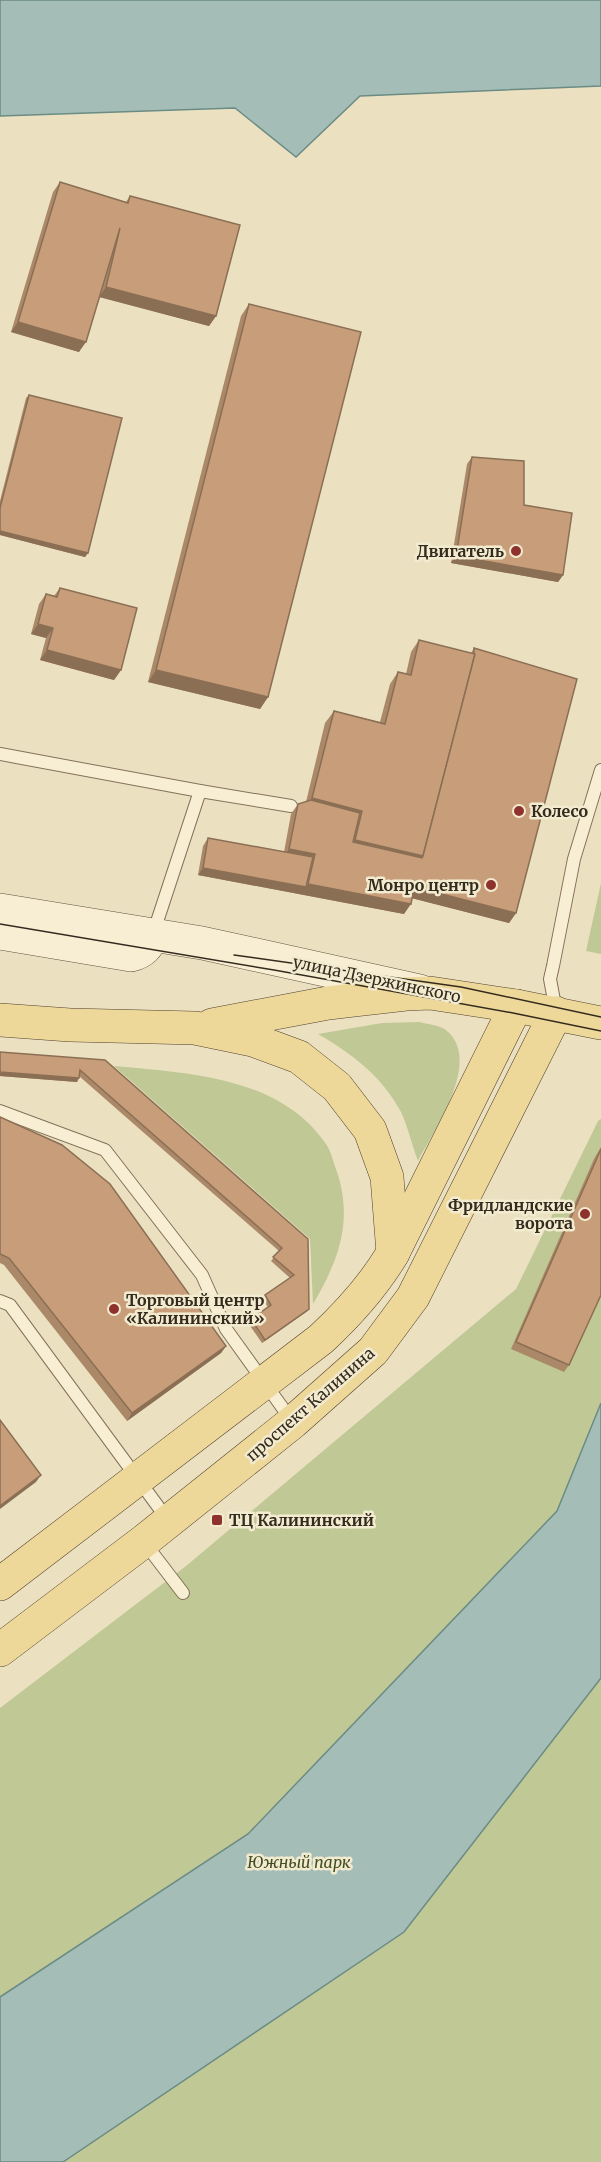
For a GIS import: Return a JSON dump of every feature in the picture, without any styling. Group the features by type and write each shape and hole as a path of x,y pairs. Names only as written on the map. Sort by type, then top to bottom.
{"main road":[{"name":"улица Дзержинского","path":"0,910 266,956 430,993 556,1013 601,1023"},
{"path":"0,933 131,955 142,951 150,943 153,935"},
{"path":"195,1028 328,1003 430,993"},
{"path":"0,1584 321,1339 341,1320 380,1275 393,1253 516,1006"},
{"name":"проспект Калинина","path":"0,1650 144,1541 293,1422 374,1351 413,1297 556,1013"},
{"path":"0,1020 70,1025 195,1028 253,1040 299,1057 337,1087 370,1130 387,1178 393,1253 393,1292 374,1351"}],"lane":[{"path":"0,754 291,806"},
{"path":"556,1013 550,980 574,859 601,770"},
{"path":"153,935 200,791"},
{"path":"0,1111 105,1150 202,1275 226,1329 293,1422"},
{"path":"0,1301 10,1305 168,1520"},
{"path":"144,1541 183,1593"}],"green space":[{"path":"601,883 601,954 586,951"},
{"path":"419,1022 446,1030 456,1043 460,1059 452,1095 418,1161 401,1112 385,1087 354,1058 318,1034 382,1023"},
{"path":"114,1066 201,1076 230,1082 258,1091 284,1104 307,1121 326,1144 332,1156 344,1205 341,1239 336,1255 313,1304 310,1239"},
{"name":"Южный парк","path":"601,1119 601,2162 0,2162 0,1708 186,1566 516,1289"}],"water":[{"path":"0,0 601,0 601,86 360,96 296,157 235,108 0,116"},
{"path":"601,1403 601,1678 404,1932 63,2162 0,2162 0,1997 248,1834 557,1511"}],"building":[{"path":"60,182 128,203 130,196 240,225 216,316 106,287 120,228 86,342 18,322"},
{"path":"249,304 361,332 268,697 156,670"},
{"path":"29,395 122,418 88,553 0,531 0,508"},
{"path":"472,457 524,461 524,505 572,513 563,575 456,556"},
{"path":"60,588 137,608 121,670 47,650 53,628 38,624 46,594 57,597"},
{"path":"419,640 475,654 423,856 355,840 362,811 312,798 334,711 385,724 398,672 411,675"},
{"path":"474,648 577,679 516,913 414,887 411,904 308,884 315,854 289,849 298,804 311,800 360,813 353,842 422,858 475,654"},
{"path":"208,838 313,857 306,887 203,868"},
{"path":"0,1052 105,1060 308,1239 309,1309 265,1340 251,1319 271,1305 265,1295 294,1275 273,1257 282,1248 80,1070 79,1078 0,1072"},
{"name":"Торговый центр «Калининский»","path":"0,1117 62,1145 110,1184 226,1346 132,1413 9,1258 0,1254"},
{"name":"Фридландские ворота","path":"601,1149 601,1295 569,1365 516,1342"},
{"path":"0,1420 41,1475 0,1506"}],"tram line":[{"path":"0,924 274,970 601,1031"},
{"path":"234,955 461,987 601,1017"}],"place":[{"name":"Двигатель","path":"516,551"},
{"name":"Колесо","path":"519,811"},
{"name":"Монро центр","path":"491,885"},
{"name":"Фридландские ворота","path":"585,1214"},
{"name":"Торговый центр «Калининский»","path":"114,1309"},
{"name":"ТЦ Калининский","path":"217,1520"}]}
